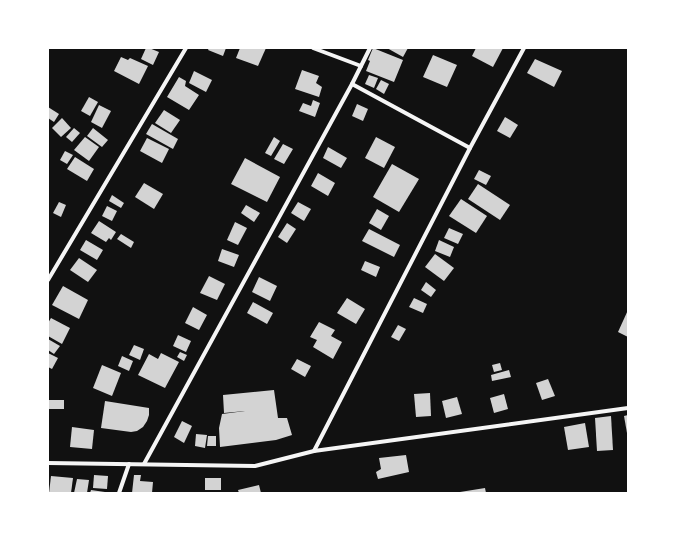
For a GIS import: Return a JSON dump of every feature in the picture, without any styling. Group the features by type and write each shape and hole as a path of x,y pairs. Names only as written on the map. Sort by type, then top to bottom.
{"street":[{"path":"48,280 186,48"},
{"path":"313,48 361,66"},
{"path":"144,464 352,84 370,48"},
{"path":"314,451 470,148 524,48"},
{"path":"352,84 470,148"},
{"path":"48,462 255,466 314,451 628,408"},
{"path":"119,493 129,464"}],"building":[{"path":"146,48 159,52 153,65 141,59"},
{"path":"209,48 226,48 223,56 208,50"},
{"path":"240,48 266,48 258,66 236,58"},
{"path":"373,48 403,60 394,82 366,71 370,61 368,60"},
{"path":"387,48 408,48 403,57"},
{"path":"476,48 503,48 493,67 472,56"},
{"path":"433,55 457,65 447,87 423,77"},
{"path":"121,57 128,60 130,58 148,66 139,84 114,71"},
{"path":"535,59 562,71 554,87 527,73"},
{"path":"302,70 319,76 316,83 322,87 319,97 295,89"},
{"path":"194,71 212,80 206,92 189,83"},
{"path":"369,75 378,78 374,88 365,84"},
{"path":"179,77 186,81 185,86 199,95 189,110 167,97"},
{"path":"381,80 389,84 384,94 376,89"},
{"path":"89,97 98,102 90,116 81,111"},
{"path":"313,100 320,103 315,117 299,111 303,103 311,106"},
{"path":"357,104 368,109 363,121 352,116"},
{"path":"99,105 111,111 102,128 91,122"},
{"path":"48,107 59,114 54,122 48,118"},
{"path":"164,110 180,120 171,133 155,123"},
{"path":"505,117 518,125 510,138 497,131"},
{"path":"62,118 71,128 61,137 52,128"},
{"path":"152,124 178,139 173,149 146,134"},
{"path":"74,128 80,133 72,142 66,137"},
{"path":"93,128 108,140 102,147 87,136"},
{"path":"85,137 99,147 89,161 74,150"},
{"path":"274,137 280,141 271,156 265,153"},
{"path":"376,137 395,147 384,168 365,158"},
{"path":"147,138 169,149 162,163 140,151"},
{"path":"283,144 293,149 284,164 274,159"},
{"path":"328,147 347,158 341,168 323,158"},
{"path":"65,151 73,155 67,164 60,160"},
{"path":"75,157 94,169 87,181 67,169"},
{"path":"245,158 280,177 267,202 231,184"},
{"path":"392,164 419,179 399,212 373,197"},
{"path":"479,170 491,176 486,185 474,179"},
{"path":"318,173 335,183 328,196 311,186"},
{"path":"144,183 163,194 154,209 135,197"},
{"path":"478,184 510,205 500,220 468,199"},
{"path":"112,195 124,203 121,208 109,201"},
{"path":"461,199 487,216 476,233 449,216"},
{"path":"59,202 66,205 61,217 53,213"},
{"path":"298,202 311,209 304,221 291,213"},
{"path":"246,205 260,213 254,222 241,213"},
{"path":"107,206 117,211 112,221 102,216"},
{"path":"377,209 389,216 381,230 369,223"},
{"path":"99,221 116,232 111,240 109,238 106,242 91,233"},
{"path":"235,222 247,228 238,245 227,240"},
{"path":"287,223 296,229 287,243 278,237"},
{"path":"449,228 463,234 458,244 444,238"},
{"path":"369,229 400,245 394,257 362,241"},
{"path":"121,234 134,242 131,248 117,239"},
{"path":"86,240 103,250 97,260 80,250"},
{"path":"439,240 454,247 450,257 435,251"},
{"path":"222,249 239,255 234,267 218,261"},
{"path":"435,254 454,268 444,281 425,267"},
{"path":"79,258 97,270 88,282 70,270"},
{"path":"365,261 380,267 376,277 361,270"},
{"path":"209,276 225,284 217,300 200,293"},
{"path":"259,277 277,286 270,301 252,292"},
{"path":"426,282 436,290 431,297 421,290"},
{"path":"63,286 88,300 79,319 52,305"},
{"path":"347,298 365,309 356,324 337,313"},
{"path":"414,298 427,304 423,313 409,307"},
{"path":"253,302 273,313 267,324 247,313"},
{"path":"193,307 207,315 199,330 185,323"},
{"path":"628,310 628,337 618,332"},
{"path":"51,318 70,328 62,344 48,336 48,323"},
{"path":"319,322 335,330 331,336 342,342 333,359 313,347 317,340 310,337"},
{"path":"398,325 406,329 399,341 391,337"},
{"path":"178,335 191,341 186,352 173,346"},
{"path":"48,339 60,346 54,354 48,350"},
{"path":"134,345 144,349 140,360 129,355"},
{"path":"180,352 187,355 184,361 177,357"},
{"path":"48,353 58,358 52,369 48,367"},
{"path":"161,353 179,362 165,388 138,375 149,354 158,359"},
{"path":"122,356 133,361 129,371 118,366"},
{"path":"297,359 311,366 305,377 291,369"},
{"path":"500,363 502,370 494,372 492,365"},
{"path":"102,365 121,373 112,396 93,388"},
{"path":"509,370 511,377 492,381 491,375"},
{"path":"548,379 555,396 542,400 536,383"},
{"path":"274,390 278,418 287,418 292,435 276,440 220,447 219,428 222,414 245,411 224,413 223,395"},
{"path":"430,393 431,416 416,417 414,394"},
{"path":"504,394 508,409 494,413 490,398"},
{"path":"457,397 462,414 446,418 442,401"},
{"path":"49,400 64,400 64,409 49,409"},
{"path":"105,401 149,408 147,421 143,427 137,431 131,432 101,428"},
{"path":"628,415 628,433 627,433 624,416"},
{"path":"611,416 613,450 597,451 595,418"},
{"path":"182,421 192,426 184,443 174,437"},
{"path":"585,423 589,447 568,450 564,427"},
{"path":"72,427 94,430 92,449 70,447"},
{"path":"196,434 207,435 205,448 195,446"},
{"path":"208,436 216,436 216,446 207,446"},
{"path":"406,455 409,472 378,479 376,472 381,469 379,458"},
{"path":"94,475 108,476 107,489 93,488"},
{"path":"134,475 141,475 140,481 153,482 152,493 132,493"},
{"path":"51,476 73,478 71,493 49,493"},
{"path":"205,478 221,478 221,490 205,490"},
{"path":"77,479 89,480 87,493 74,493"},
{"path":"259,485 261,493 239,493 238,490"},
{"path":"485,488 486,493 460,493 460,492"},
{"path":"91,490 105,492 105,493 90,493"}]}
